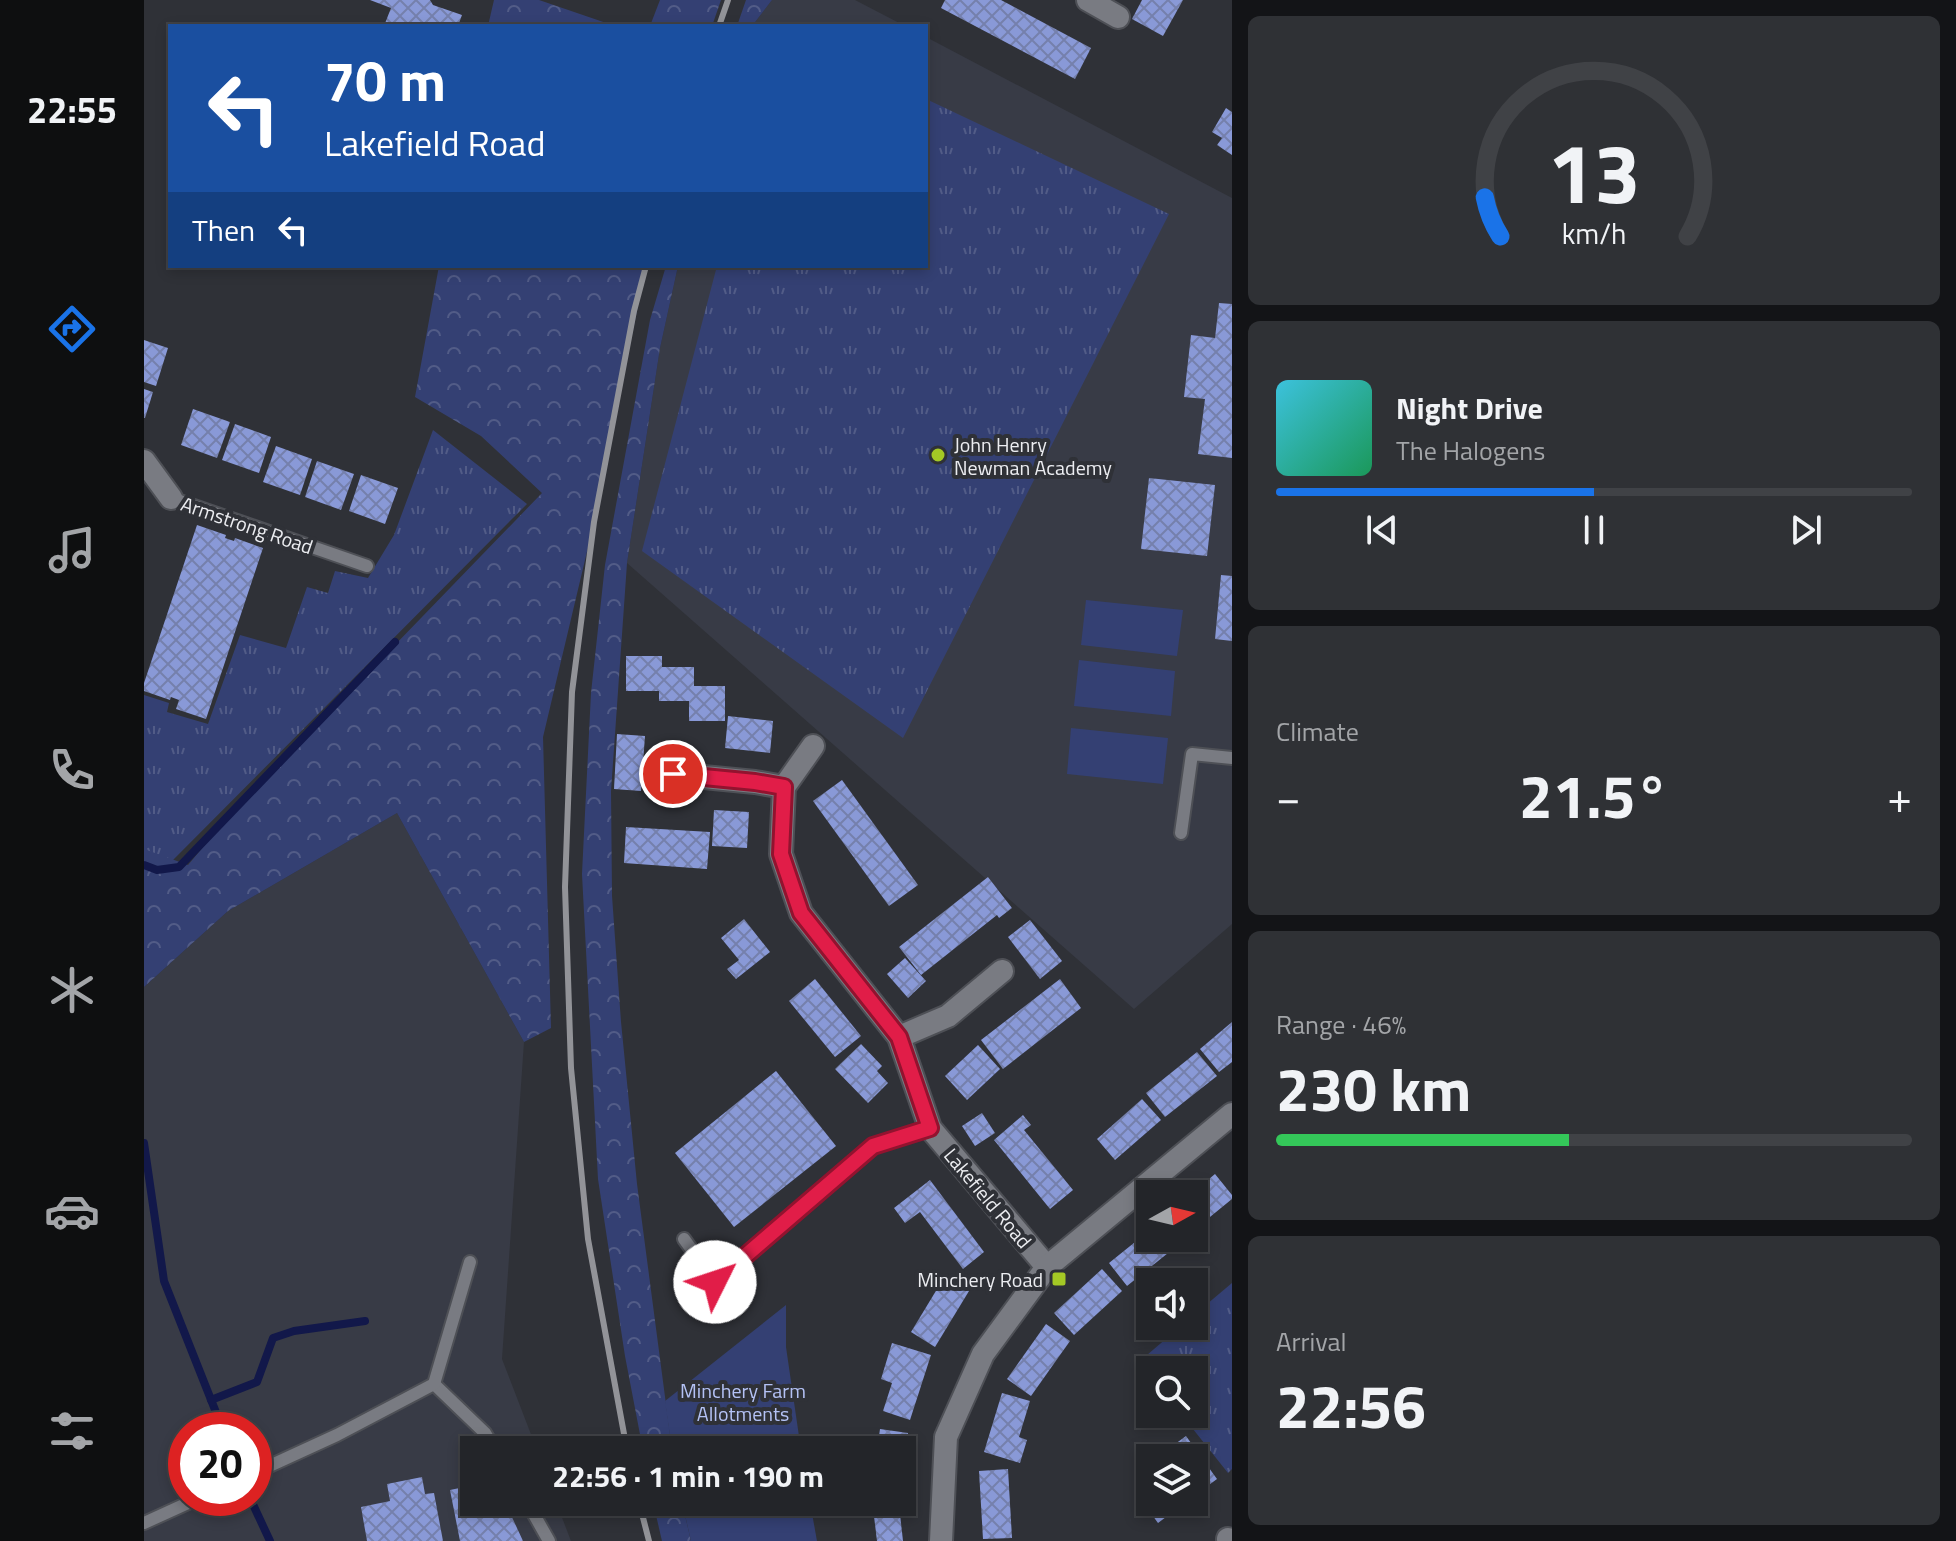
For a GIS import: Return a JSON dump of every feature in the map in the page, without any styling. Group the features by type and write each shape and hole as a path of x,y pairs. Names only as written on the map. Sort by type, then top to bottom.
{"street":[{"path":"1088,0 1118,17"},
{"name":"Armstrong Road","path":"144,461 171,498"},
{"path":"673,774 784,787 813,746"},
{"name":"Lakefield Road","path":"784,787 781,854 801,913 899,1037 930,1128 1047,1267"},
{"path":"899,1037 948,1016 1002,971"},
{"path":"941,1541 946,1437 983,1354 1047,1267 1232,1114"}],"lane":[{"name":"Armstrong Road","path":"171,498 367,566"},
{"path":"1181,833 1192,754 1232,758"},
{"path":"684,1239 715,1282 873,1146 930,1128"},
{"path":"272,1465 434,1384 470,1262"},
{"path":"434,1384 487,1436"},
{"path":"144,1523 168,1512"},
{"path":"535,1516 549,1541"}],"shaded area":[{"path":"772,0 855,0 901,24 754,24"},
{"name":"John Henry Newman Academy","path":"928,38 1232,198 1232,924 1134,1009 627,563 660,348 678,268 928,268"},
{"path":"397,813 524,1042 502,1359 532,1436 460,1436 460,1516 561,1516 571,1541 144,1541 144,987 228,911"}],"green space":[{"path":"494,0 539,0 609,24 488,24"},
{"path":"660,0 721,0 713,24 651,24"},
{"path":"746,0 772,0 754,24 738,24"},
{"path":"928,100 1169,214 903,738 642,551 716,268 928,268"},
{"path":"439,268 646,268 594,522 543,737 551,1028 524,1042 397,813 228,911 144,987 144,849 188,865 266,772 363,678 542,493 481,436 415,397"},
{"path":"665,268 678,268 660,348 627,563 611,791 612,896 621,1022 637,1184 670,1436 640,1436 598,1179 582,874 591,693 605,565 650,320"},
{"path":"433,430 527,504 173,860 144,857 144,695 169,703 167,712 208,724 240,635 286,648 307,587 328,593 335,571 368,578 394,535"},
{"path":"1086,600 1183,610 1177,656 1081,645"},
{"path":"1079,660 1175,671 1171,716 1074,706"},
{"path":"1071,728 1168,738 1163,784 1067,774"},
{"path":"1232,1283 1232,1469 1228,1473 1208,1444 1192,1428 1208,1428 1208,1356 1146,1356 1165,1340 1208,1340 1208,1303"},
{"name":"Minchery Farm Allotments","path":"786,1305 786,1347 799,1436 670,1436 665,1401"},
{"path":"656,1516 685,1516 691,1541 662,1541"},
{"path":"685,1516 813,1516 817,1541 691,1541"}],"building":[{"path":"370,0 430,0 433,5 462,15 459,24 385,24 391,8"},
{"path":"945,0 1001,0 1091,48 1075,79 941,8"},
{"path":"1142,0 1183,0 1163,36 1132,19"},
{"path":"1226,108 1232,112 1232,155 1217,145 1222,138 1212,132"},
{"path":"1219,303 1232,304 1232,458 1198,454 1205,399 1184,397 1191,335 1215,338"},
{"path":"144,340 168,348 156,386 144,382"},
{"path":"144,389 153,392 145,418 144,418"},
{"path":"193,409 230,422 217,458 181,445"},
{"path":"235,424 271,437 259,473 222,460"},
{"path":"276,446 312,459 300,495 263,482"},
{"path":"317,461 354,474 341,510 305,497"},
{"path":"361,475 398,488 385,524 349,511"},
{"path":"1149,478 1215,485 1207,556 1141,549"},
{"path":"197,525 226,535 225,538 234,541 235,538 263,548 206,719 176,709 179,700 144,691 144,683"},
{"path":"1221,575 1232,576 1232,641 1215,639"},
{"path":"626,656 662,656 662,667 694,667 694,686 725,686 725,721 689,721 689,701 659,701 659,691 626,691"},
{"path":"728,716 773,721 770,753 725,748"},
{"path":"617,734 645,736 641,791 614,789"},
{"path":"842,780 918,885 889,906 813,801"},
{"path":"714,810 749,812 747,848 712,846"},
{"path":"626,827 710,832 707,869 624,863"},
{"path":"988,877 1012,908 999,918 997,915 921,975 899,947"},
{"path":"744,919 770,952 736,979 727,969 739,960 721,938"},
{"path":"1030,920 1062,961 1040,979 1008,937"},
{"path":"905,958 926,981 908,998 887,974"},
{"path":"815,979 861,1036 835,1057 789,1001"},
{"path":"1060,979 1081,1008 1003,1069 981,1040"},
{"path":"1232,1022 1232,1062 1219,1072 1200,1049"},
{"path":"861,1044 882,1066 877,1071 888,1083 868,1103 835,1069"},
{"path":"978,1045 1000,1069 967,1100 945,1076"},
{"path":"1197,1052 1217,1076 1165,1117 1146,1093"},
{"path":"776,1071 836,1146 734,1227 675,1153"},
{"path":"1142,1099 1161,1120 1115,1160 1097,1139"},
{"path":"982,1113 995,1133 975,1146 962,1126"},
{"path":"1023,1115 1031,1125 1024,1130 1073,1190 1050,1209 994,1140"},
{"path":"1215,1174 1232,1195 1232,1199 1208,1219 1208,1180"},
{"path":"930,1180 984,1252 963,1269 920,1212 905,1223 894,1208"},
{"path":"1136,1241 1136,1252 1169,1252 1149,1268 1136,1268 1136,1279 1127,1286 1109,1263"},
{"path":"1102,1269 1122,1291 1074,1335 1054,1313"},
{"path":"945,1276 969,1291 935,1347 911,1332"},
{"path":"1046,1324 1070,1341 1031,1396 1007,1379"},
{"path":"892,1343 931,1355 910,1420 883,1411 892,1383 881,1379"},
{"path":"1002,1393 1030,1401 1019,1437 1027,1440 1020,1463 984,1452"},
{"path":"880,1429 908,1433 908,1436 879,1436"},
{"path":"1186,1436 1192,1444 1175,1444"},
{"path":"1208,1467 1217,1479 1208,1486"},
{"path":"1008,1469 1012,1538 983,1539 979,1471"},
{"path":"422,1477 425,1494 434,1493 443,1541 367,1541 361,1507 390,1501 387,1484"},
{"path":"460,1488 460,1516 511,1516 523,1541 460,1541 450,1490"},
{"path":"874,1516 900,1516 903,1541 877,1541"},
{"path":"1153,1516 1167,1516 1158,1523"}],"waterway":[{"path":"144,865 157,870 179,867 395,642"},
{"path":"144,1143 164,1281 216,1412"},
{"path":"211,1400 257,1382 273,1338 294,1331 365,1321"},
{"path":"258,1516 270,1541"}],"railway":[{"path":"720,24 728,0"},
{"path":"624,1436 588,1239 571,1068 565,887 572,692 594,522 634,311 645,268"},
{"path":"643,1516 649,1541"}],"place":[{"name":"John Henry Newman Academy","path":"938,455"},
{"name":"Minchery Road","path":"1059,1279"}],"route":[{"path":"673,774 784,787 781,854 801,913 899,1037 930,1128 873,1146 715,1282"}]}
